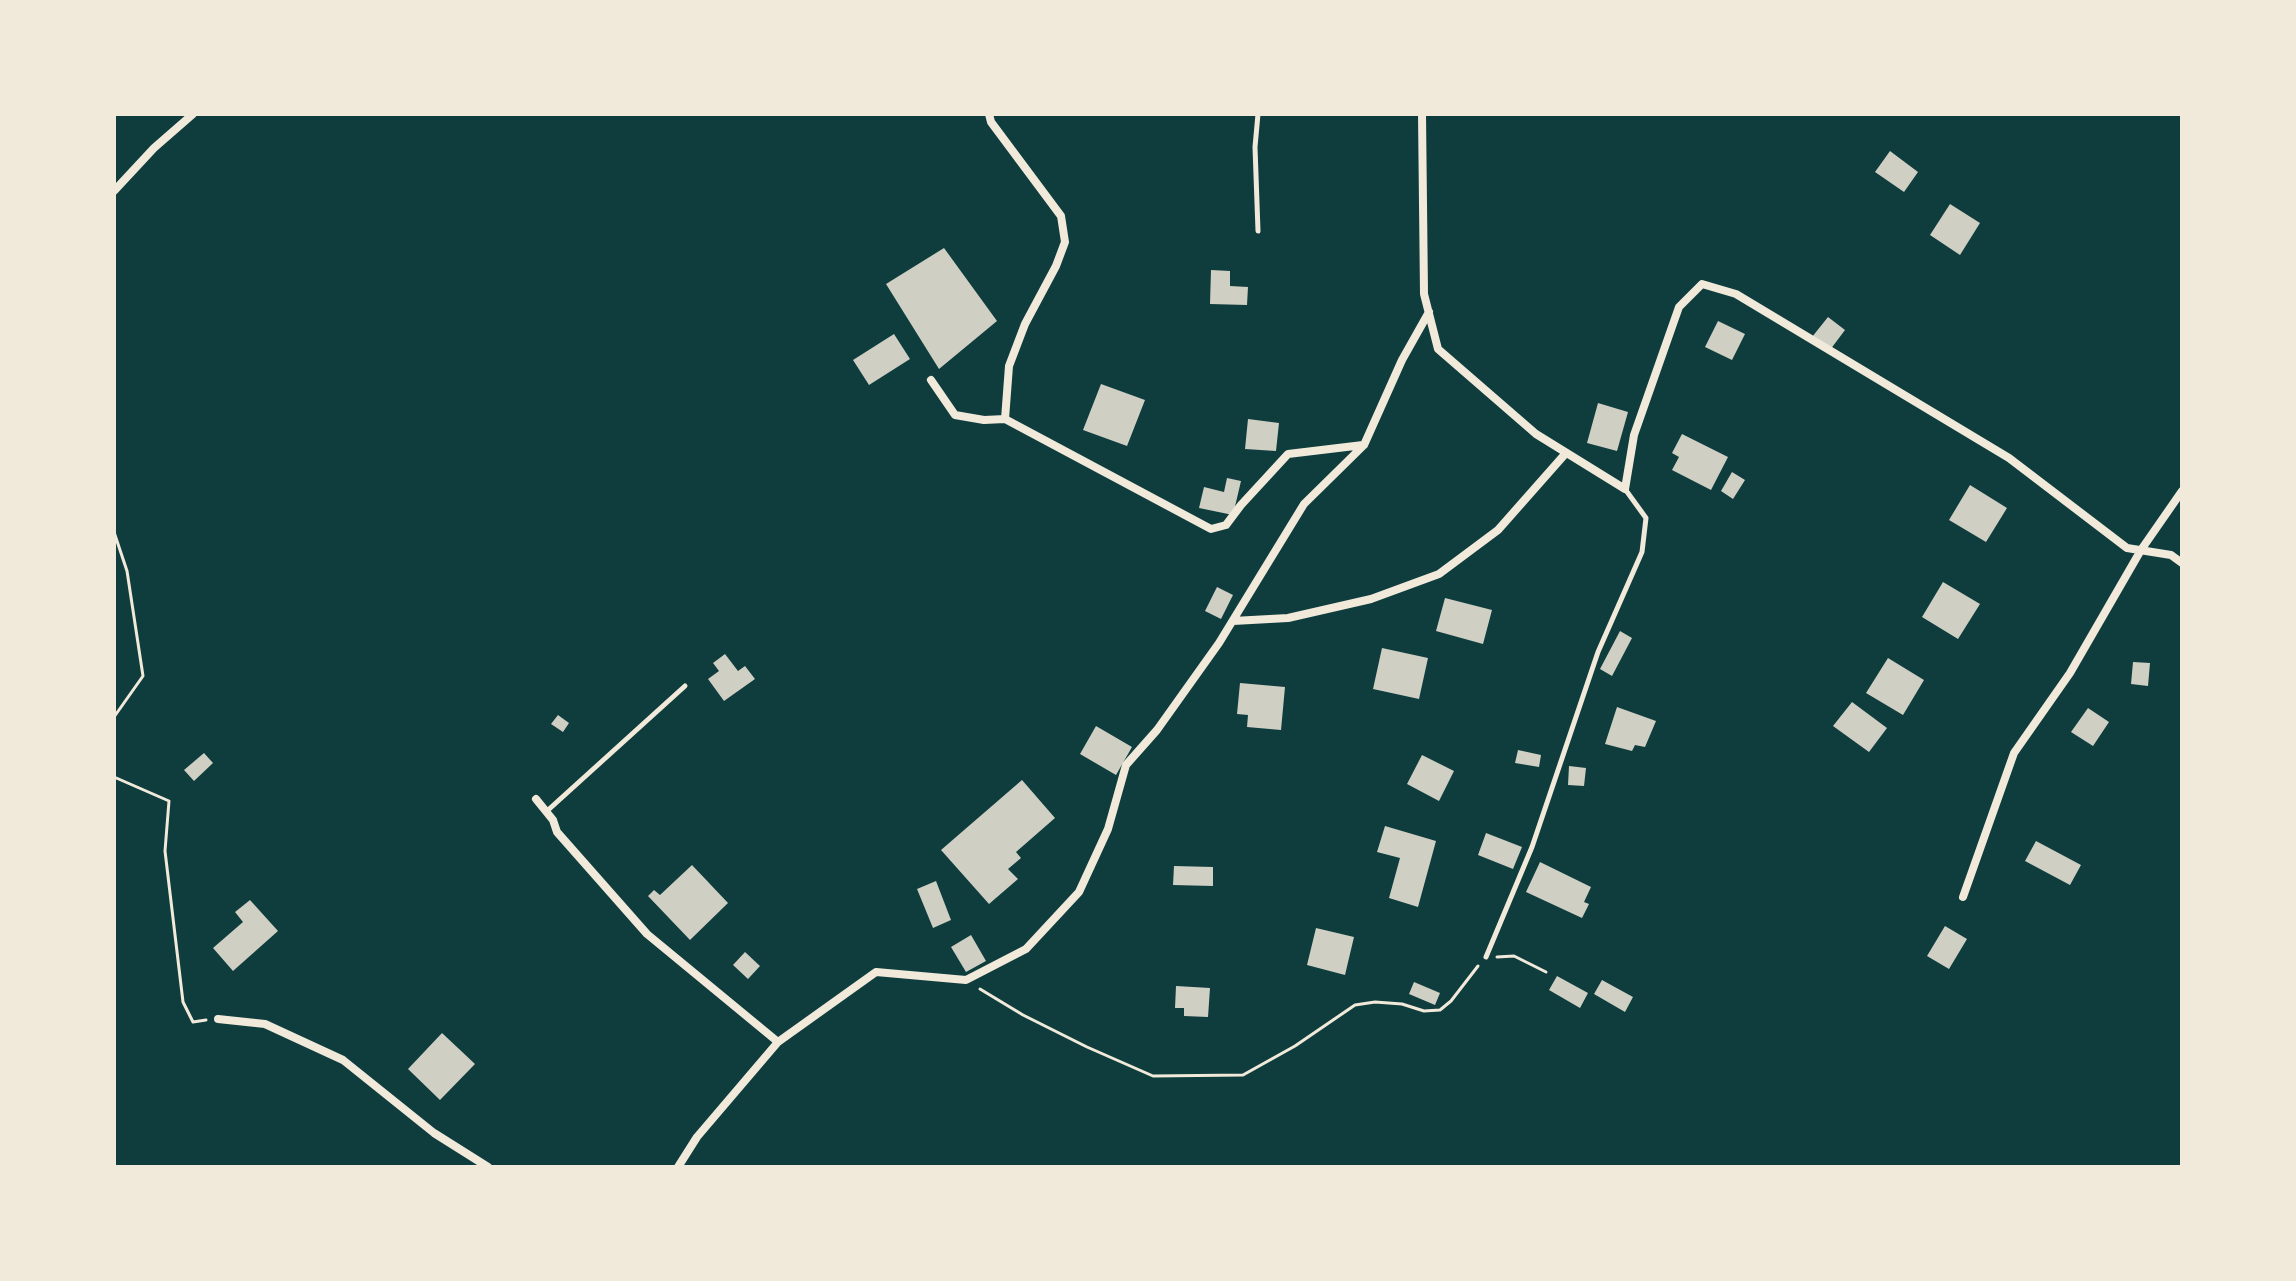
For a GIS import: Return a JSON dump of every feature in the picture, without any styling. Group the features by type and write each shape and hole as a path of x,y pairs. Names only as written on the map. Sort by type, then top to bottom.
{"street":[{"path":"114,191 154,148 193,114"},
{"path":"989,114 991,122 1061,216 1065,242 1056,266 1025,324 1009,366 1005,419"},
{"path":"1422,114 1424,294 1438,349 1536,434 1625,489 1634,435 1679,307 1702,284 1736,294 2009,458 2127,548 2171,555 2182,563"},
{"path":"678,1167 697,1137 778,1042 876,972 966,980 1026,949 1079,892 1108,829 1126,765 1157,730 1233,621 1304,504 1364,445 1402,360 1429,312"},
{"path":"931,380 955,415 984,420 1005,419 1211,529 1226,525 1288,454 1364,445"},
{"path":"1233,621 1288,618 1371,599 1439,574 1498,530 1566,453"},
{"path":"1963,897 2014,753 2070,673 2141,550 2182,491"},
{"path":"536,799 553,820 557,832 647,934 778,1042"},
{"path":"218,1019 265,1024 343,1060 434,1133 488,1167"}],"lane":[{"path":"1258,114 1255,147 1258,231"},
{"path":"1486,957 1532,847 1598,652 1642,552 1646,518 1625,489"},
{"path":"546,812 685,686"}],"path":[{"path":"114,532 127,571 143,676 114,717"},
{"path":"114,777 169,801 165,851 183,1002 193,1022 218,1019"},
{"path":"966,980 1023,1015 1153,1076 1243,1075 1295,1046 1355,1005 1375,1002 1402,1004 1424,1011 1440,1010 1451,1001 1486,957 1514,956 1546,972"}],"building":[{"path":"1890,151 1918,172 1904,192 1875,172"},
{"path":"1950,204 1980,223 1960,255 1930,235"},
{"path":"944,248 997,321 939,369 886,284"},
{"path":"1211,270 1230,271 1230,286 1248,287 1247,305 1210,304"},
{"path":"1828,317 1845,330 1830,350 1812,337"},
{"path":"1718,321 1745,334 1732,360 1705,347"},
{"path":"894,334 910,359 869,385 853,360"},
{"path":"1101,384 1145,400 1127,446 1083,430"},
{"path":"1598,403 1628,412 1617,451 1587,443"},
{"path":"1248,419 1279,423 1276,451 1245,449"},
{"path":"1682,434 1728,457 1711,490 1672,470 1679,457 1672,453"},
{"path":"1732,472 1745,480 1733,499 1721,491"},
{"path":"1227,478 1241,481 1233,515 1199,508 1204,487 1224,492"},
{"path":"1970,485 2007,508 1986,542 1949,520"},
{"path":"1943,582 1980,604 1958,639 1922,617"},
{"path":"1217,587 1233,595 1221,619 1205,611"},
{"path":"1445,598 1492,610 1483,644 1436,631"},
{"path":"1620,631 1632,638 1612,676 1600,669"},
{"path":"1382,648 1428,658 1419,699 1373,689"},
{"path":"725,654 738,671 745,666 755,679 724,701 708,679 719,671 713,663"},
{"path":"1888,658 1924,680 1903,715 1866,693"},
{"path":"2133,662 2150,663 2148,686 2131,684"},
{"path":"1240,683 1285,687 1281,730 1247,727 1248,715 1237,714"},
{"path":"1852,702 1887,728 1869,752 1833,726"},
{"path":"1617,707 1656,721 1645,747 1635,745 1632,751 1605,744"},
{"path":"2088,708 2109,722 2093,746 2071,732"},
{"path":"558,715 569,723 563,732 551,724"},
{"path":"1096,726 1132,747 1116,775 1080,754"},
{"path":"1518,750 1541,755 1539,767 1515,763"},
{"path":"204,753 213,763 194,781 184,770"},
{"path":"1422,755 1454,771 1439,801 1407,784"},
{"path":"1569,766 1586,768 1584,786 1568,785"},
{"path":"1022,780 1055,818 1016,852 1021,858 1008,869 1018,879 989,904 941,850"},
{"path":"1385,826 1436,841 1418,907 1389,898 1400,858 1377,852"},
{"path":"1486,833 1522,847 1513,869 1478,855"},
{"path":"2036,841 2081,865 2070,885 2025,861"},
{"path":"1540,862 1591,887 1584,902 1589,904 1582,918 1526,892"},
{"path":"692,865 728,903 690,940 648,896 654,890 660,895"},
{"path":"1174,866 1213,867 1213,886 1173,885"},
{"path":"936,881 951,920 933,928 917,889"},
{"path":"250,900 278,931 233,971 213,948 243,922 235,912"},
{"path":"1945,926 1967,939 1949,969 1927,956"},
{"path":"1316,928 1354,937 1345,975 1307,965"},
{"path":"971,935 986,961 966,972 951,947"},
{"path":"745,952 760,966 748,979 733,965"},
{"path":"1557,976 1588,993 1580,1008 1549,990"},
{"path":"1602,980 1633,997 1625,1012 1594,994"},
{"path":"1414,982 1440,993 1435,1005 1409,994"},
{"path":"1176,986 1210,988 1208,1017 1184,1016 1184,1008 1175,1008"},
{"path":"442,1033 475,1064 440,1100 408,1069"}]}
